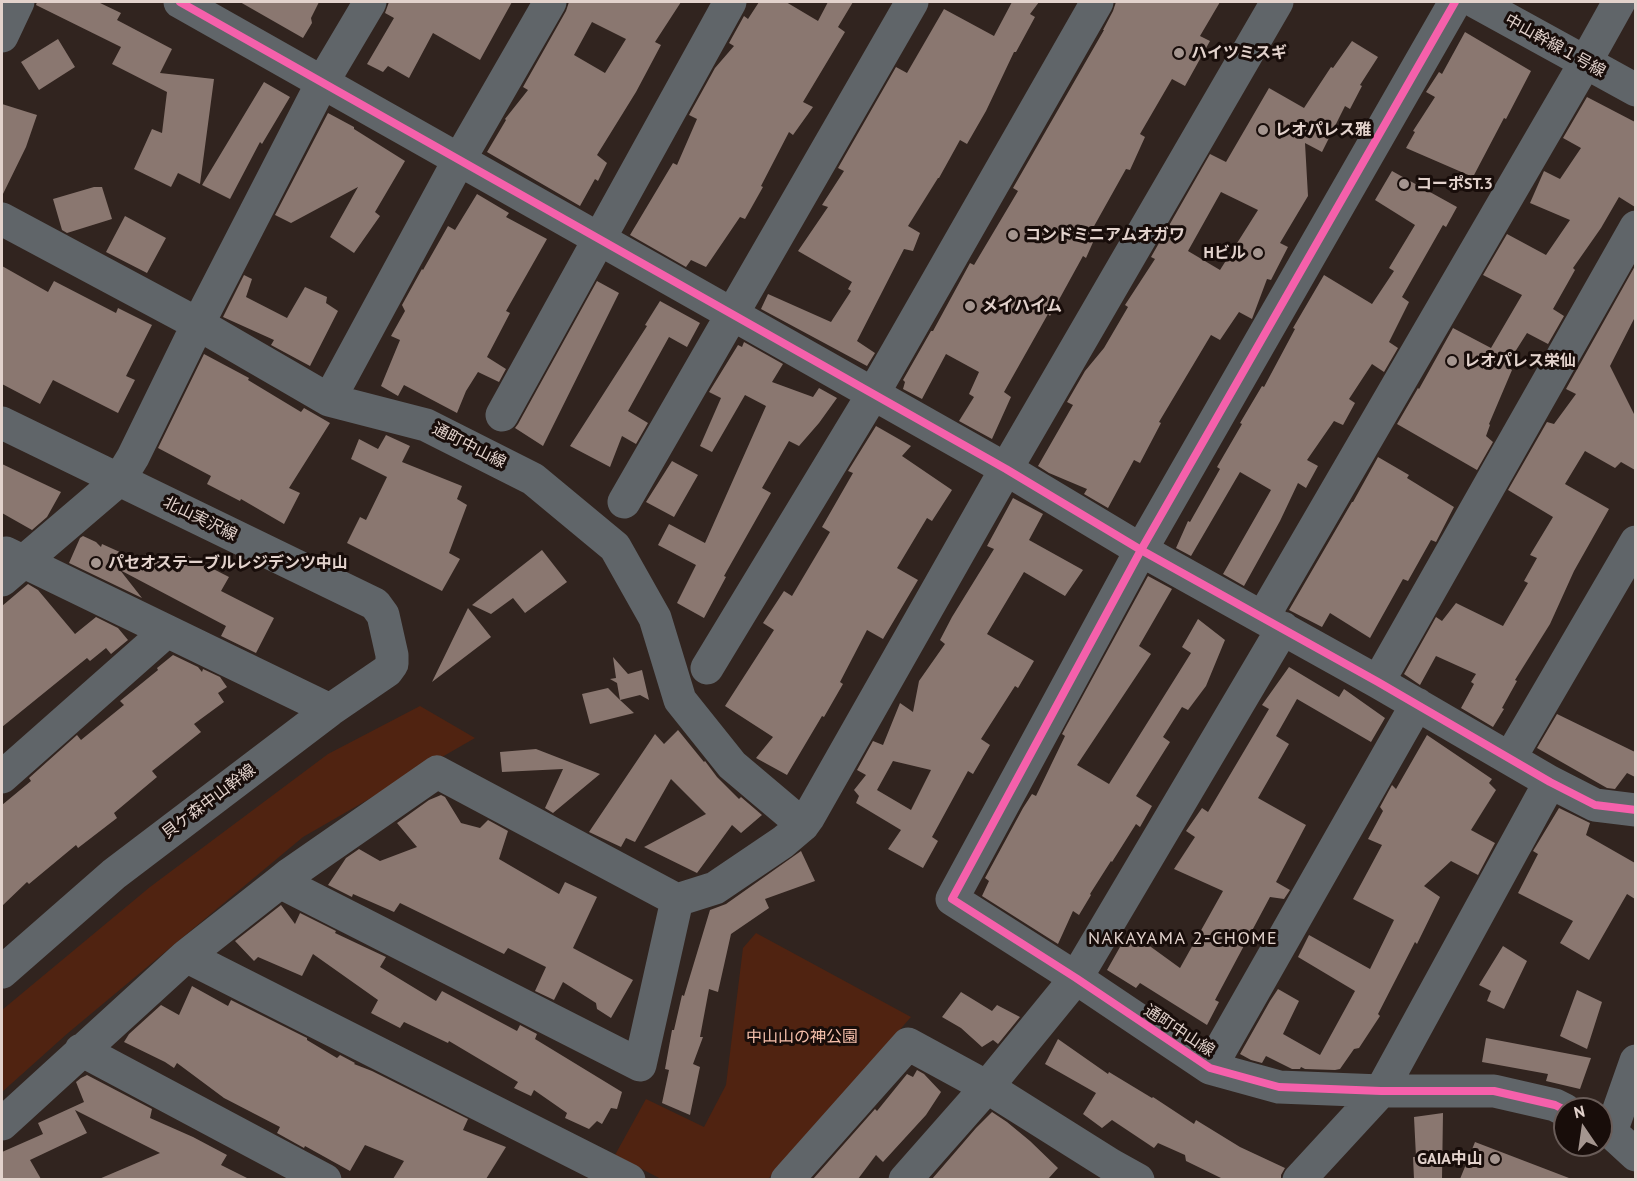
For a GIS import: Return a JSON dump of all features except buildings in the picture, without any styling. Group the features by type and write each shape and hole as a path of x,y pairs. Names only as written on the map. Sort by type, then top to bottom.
{"street":[{"path":"2,36 18,2"},
{"path":"330,710 167,631 9,564 119,480 133,457 198,324 322,83 370,2"},
{"path":"329,400 459,160 550,2"},
{"path":"502,415 730,2"},
{"path":"624,502 912,2"},
{"path":"707,668 873,394 1097,2"},
{"path":"2,1124 186,956 280,882 437,772 677,900 715,888 783,842 803,825 1277,2"},
{"path":"1141,550 1455,2"},
{"name":"中山幹線１号線","path":"1476,2 1635,90"},
{"path":"905,1179 987,1086 1076,978 1619,2"},
{"path":"188,3 322,83 1006,469 1141,550 1417,704 1551,782 1595,805 1635,810"},
{"name":"通町中山線","path":"2,219 198,324 329,400 426,425 533,479 615,547 655,618 680,700 732,765 803,825"},
{"path":"1378,682 1635,227"},
{"name":"北山実沢線","path":"2,423 375,604 383,615 386,627"},
{"path":"1510,758 1635,542"},
{"name":"通町中山線","path":"1141,550 952,899 1076,978 1210,1068 1279,1087 1494,1091 1553,1106"},
{"name":"貝ケ森中山幹線","path":"2,972 114,874 330,710 387,671 392,664 392,655 386,627"},
{"path":"2,777 167,631"},
{"path":"1210,1068 1417,704"},
{"path":"1299,1179 1381,1090 1551,782"},
{"path":"280,882 640,1065 677,900"},
{"path":"186,956 629,1179"},
{"path":"787,1179 908,1044 987,1086 1116,1175"},
{"path":"81,1050 325,1179"},
{"path":"1613,1113 1635,1061"},
{"path":"1613,1136 1635,1155"}],"green space":[{"path":"420,706 475,738 303,837 68,1033 2,1092 2,1010 150,887 328,754"},
{"name":"中山山の神公園","path":"756,933 911,1017 768,1179 661,1179 615,1155 646,1099 704,1127 726,1085 743,948"}],"cycle path":[{"path":"180,2 1006,469 1141,550 1378,682 1550,782 1595,805 1636,810"},
{"path":"1455,2 1141,550 952,899 1076,978 1210,1068 1279,1087 1381,1091 1494,1091 1553,1105"}],"place":[{"name":"ハイツミスギ","path":"1179,53"},
{"name":"レオパレス雅","path":"1263,130"},
{"name":"コーポST.3","path":"1404,184"},
{"name":"コンドミニアムオガワ","path":"1013,235"},
{"name":"Hビル","path":"1258,253"},
{"name":"メイハイム","path":"970,306"},
{"name":"レオパレス栄仙","path":"1452,361"},
{"name":"パセオステーブルレジデンツ中山","path":"96,563"},
{"name":"GAIA中山","path":"1495,1159"}],"district":[{"name":"NAKAYAMA 2-CHOME","path":"1183,939"}]}
